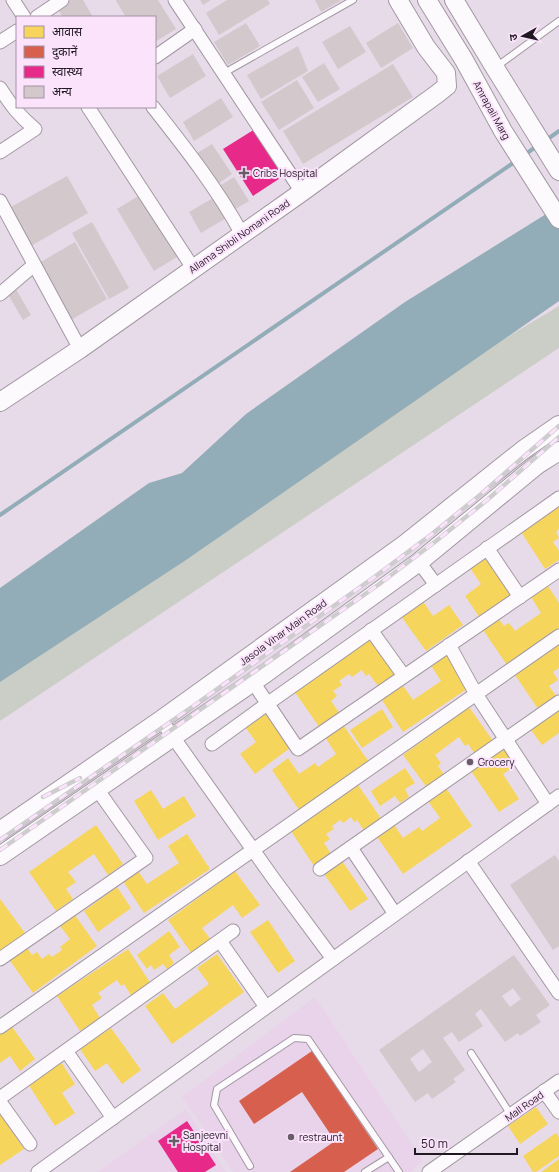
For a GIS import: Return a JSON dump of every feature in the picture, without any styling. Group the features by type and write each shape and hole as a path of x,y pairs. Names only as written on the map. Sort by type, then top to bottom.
{"street":[{"path":"13,0 23,16"},
{"path":"38,16 62,0"},
{"path":"175,0 302,192"},
{"path":"398,0 426,47 446,74 464,60"},
{"name":"Amrapali Marg","path":"427,0 464,60 503,131 559,219"},
{"path":"454,0 559,171"},
{"path":"156,56 195,29"},
{"path":"0,42 16,32"},
{"name":"Allama Shibli Nomani Road","path":"0,402 80,349 302,192 437,94 447,86 446,74"},
{"path":"0,88 20,116 35,129 0,152"},
{"path":"89,108 193,268"},
{"path":"155,108 209,180 242,234"},
{"path":"0,201 80,349"},
{"path":"0,294 34,265"},
{"name":"Jasola Vihar Main Road","path":"0,832 161,720 405,544 523,450 559,425"},
{"path":"0,856 253,682 419,562 536,465 559,451"},
{"path":"212,744 559,498"},
{"path":"487,548 520,597"},
{"path":"419,562 436,585"},
{"path":"253,682 298,749 559,570"},
{"path":"371,630 404,676"},
{"path":"0,1027 559,636"},
{"path":"449,645 476,694 548,804"},
{"path":"320,869 559,702"},
{"path":"161,720 333,958"},
{"path":"0,959 146,858 97,789"},
{"path":"38,1172 559,796"},
{"path":"350,848 395,914"},
{"path":"468,861 559,993"},
{"path":"0,1098 233,931"},
{"path":"220,941 266,1007"},
{"path":"66,1051 113,1118"},
{"name":"Mall Road","path":"429,1172 444,1168 511,1115 559,1081"},
{"path":"544,1091 559,1112"},
{"path":"0,1102 30,1144"}],"lane":[{"path":"224,73 353,0"},
{"path":"495,68 559,21"},
{"path":"250,1166 214,1105 217,1089 294,1038 308,1039 399,1172"},
{"path":"471,1053 511,1115"},
{"path":"365,1172 389,1157"}],"shaded area":[{"path":"559,306 559,348 0,721 0,674 215,512"},
{"path":"315,997 423,1160 411,1172 233,1172 182,1097"},
{"name":"Sanjeevni Hospital","path":"186,1109 226,1172 98,1172"}],"water":[{"path":"559,206 559,301 186,560 0,682 0,588 149,483 182,473 246,414 405,302"}],"building: आवास":[{"path":"559,500 559,529 556,532 559,538 553,542 559,551 559,560 545,569 518,527"},
{"path":"483,553 513,595 480,618 465,596 481,584 467,564"},
{"path":"548,586 559,603 559,629 507,665 483,630 499,619 504,626 509,623 515,631 541,613 531,597"},
{"path":"420,597 433,616 449,605 463,625 426,651 398,612"},
{"path":"369,633 397,673 378,686 369,674 366,676 362,670 352,677 349,674 339,681 342,685 333,691 337,696 331,701 340,714 320,728 292,688"},
{"path":"559,644 559,668 553,672 558,680 549,686 557,697 538,709 515,675"},
{"path":"447,652 470,687 403,732 380,697 401,683 413,700 441,681 430,664"},
{"path":"559,705 559,733 542,745 528,726"},
{"path":"469,707 493,741 475,754 468,744 465,746 459,737 435,755 441,763 438,766 445,776 428,789 403,755"},
{"path":"262,709 290,748 255,774 240,754 256,742 243,724"},
{"path":"382,709 393,727 362,748 350,730"},
{"path":"341,722 369,762 299,810 272,770 288,758 299,774 315,763 318,767 336,754 323,734"},
{"path":"505,748 517,765 503,774 519,799 499,812 471,771"},
{"path":"405,768 415,783 405,789 409,797 400,803 395,796 380,806 371,791"},
{"path":"358,785 382,820 365,832 357,820 354,822 351,817 343,823 340,820 332,826 334,829 326,834 330,839 324,843 331,854 314,866 291,831"},
{"path":"444,785 472,826 403,874 375,834 392,822 403,838 419,827 422,831 440,818 426,798"},
{"path":"151,790 163,809 184,796 196,816 158,840 134,801"},
{"path":"96,825 123,864 108,875 94,854 68,872 76,882 66,889 73,899 56,911 29,872"},
{"path":"187,834 210,869 144,913 121,878 136,868 147,884 179,863 168,846"},
{"path":"340,858 368,899 350,911 322,871"},
{"path":"235,871 260,905 242,918 233,905 202,928 211,940 192,954 168,920"},
{"path":"117,887 131,908 98,932 84,911"},
{"path":"0,899 25,933 0,951"},
{"path":"72,911 97,946 33,993 8,958 25,945 32,955 37,952 42,959 49,954 52,957 62,950 60,947 70,939 57,922"},
{"path":"268,920 295,961 278,973 250,932"},
{"path":"169,931 180,947 169,955 174,963 167,969 163,964 154,970 151,965 147,969 137,955"},
{"path":"128,949 151,984 132,997 124,984 121,986 117,980 98,993 102,998 92,1005 100,1018 80,1031 57,996"},
{"path":"217,954 244,992 172,1044 145,1006 163,993 175,1009 209,984 197,968"},
{"path":"10,1024 35,1059 20,1071 10,1056 0,1063 0,1031"},
{"path":"111,1028 141,1070 122,1084 107,1063 95,1071 80,1049"},
{"path":"61,1062 75,1084 62,1093 75,1113 55,1126 28,1084"},
{"path":"536,1107 548,1124 520,1144 508,1126"},
{"path":"0,1113 24,1149 0,1165"},
{"path":"556,1133 559,1137 559,1156 536,1172 533,1172 523,1156"},
{"path":"559,1159 559,1172 541,1172"}],"building: दुकानें":[{"path":"312,1051 378,1149 344,1172 290,1172 335,1141 302,1092 254,1124 239,1101"}],"building: स्वास्थ्य":[{"path":"255,129 285,175 253,196 223,149"},
{"path":"187,1121 216,1165 205,1172 178,1172 158,1141"}],"building: अन्य":[{"path":"71,0 83,0 92,16 62,16 57,8"},
{"path":"158,0 176,29 156,41 156,16 125,16 116,1"},
{"path":"200,0 211,0 203,5"},
{"path":"227,0 268,0 270,4 219,35 206,13"},
{"path":"315,0 342,0 321,12"},
{"path":"246,23 260,46 228,65 214,42"},
{"path":"398,23 413,48 381,68 366,43"},
{"path":"350,26 366,52 338,69 322,42"},
{"path":"298,46 308,71 261,99 247,75"},
{"path":"193,54 206,76 170,98 157,76"},
{"path":"324,63 340,89 318,102 302,77"},
{"path":"393,64 413,97 303,164 283,131"},
{"path":"297,80 314,108 279,130 261,102"},
{"path":"221,98 233,117 194,141 183,122"},
{"path":"212,144 232,174 215,186 194,155"},
{"path":"67,176 88,213 31,246 9,208"},
{"path":"234,177 249,201 232,211 218,187"},
{"path":"140,195 177,257 154,271 117,209"},
{"path":"215,197 228,217 201,233 189,212"},
{"path":"92,222 129,288 109,299 72,233"},
{"path":"75,242 107,299 71,320 39,263"},
{"path":"14,286 31,315 23,320 6,291"},
{"path":"555,855 559,861 559,946 553,950 510,885"},
{"path":"514,955 550,1005 536,1015 541,1022 520,1036 518,1033 505,1042 481,1009 475,1014 483,1026 459,1042 452,1032 443,1038 465,1070 453,1079 456,1082 432,1099 428,1093 415,1102 379,1050","holes":["513,988 521,999 510,1007 502,996","423,1049 432,1062 419,1072 410,1059"]}],"waterway":[{"path":"545,141 559,131"},
{"path":"523,156 537,146"},
{"path":"0,515 516,161"}],"railway":[{"path":"0,840 192,707 373,578 432,534 480,495 559,426"},
{"path":"0,850 378,585 487,500 559,437"},
{"path":"43,797 80,778"}],"place":[{"name":"Cribs Hospital","path":"244,173"},
{"name":"Grocery","path":"470,762"},
{"name":"restraunt","path":"291,1137"},
{"name":"Sanjeevni Hospital","path":"174,1141"}]}
